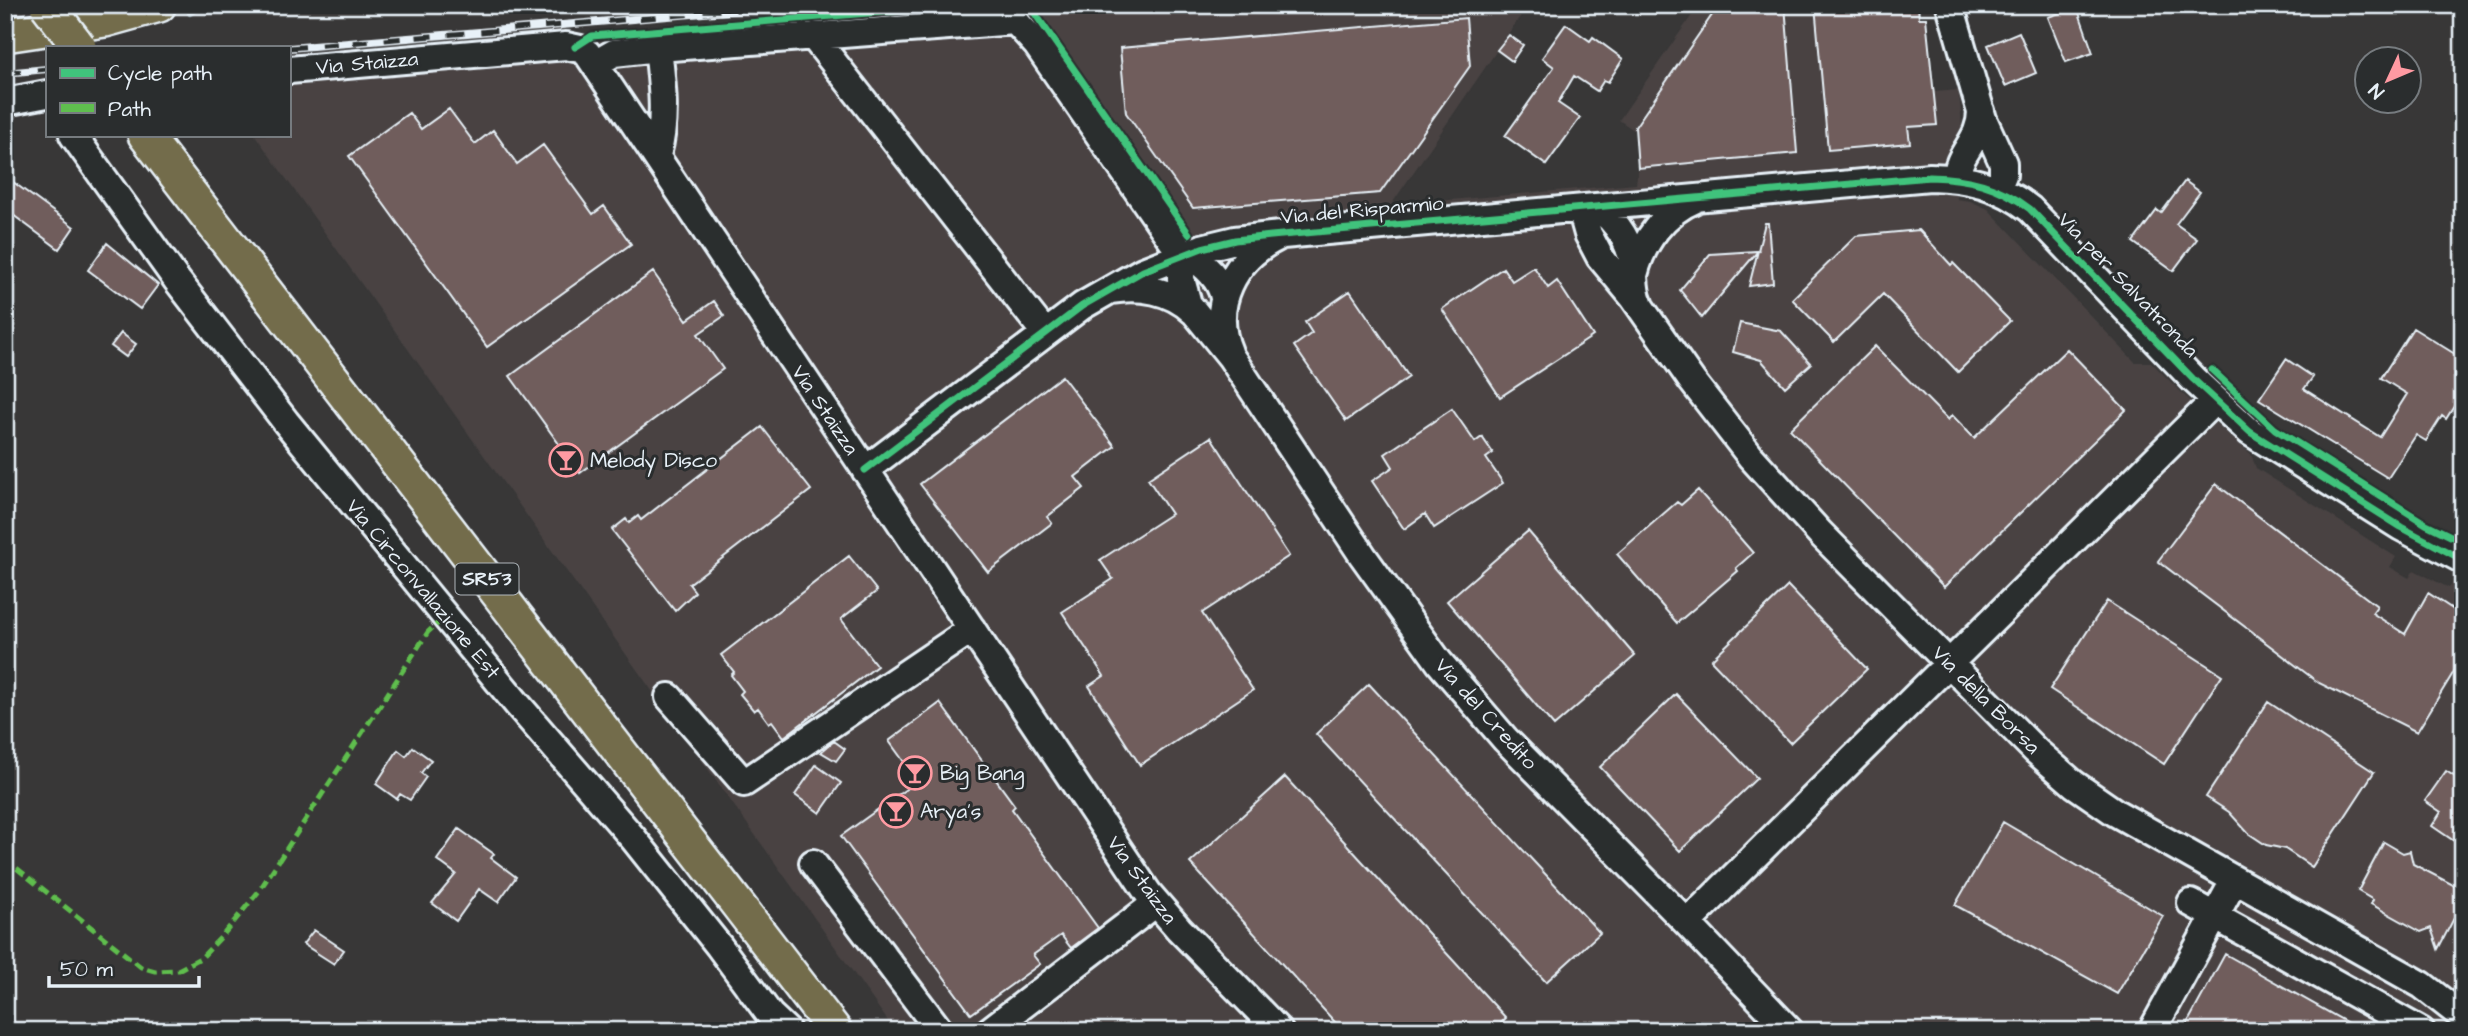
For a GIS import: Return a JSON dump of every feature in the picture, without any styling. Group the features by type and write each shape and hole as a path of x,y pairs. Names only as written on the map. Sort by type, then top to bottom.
{"main road":[{"path":"5,24 46,16 105,20 159,5"},
{"path":"5,35 46,16"},
{"path":"46,16 78,46"},
{"name":"SR53","path":"146,136 827,1028"}],"street":[{"path":"1950,5 1987,132 2003,163 2003,175 1997,189"},
{"path":"595,64 614,52 1015,21 1037,45 1184,254 1213,276 1222,289 1224,298"},
{"path":"813,36 1045,333"},
{"name":"Via Staizza","path":"290,70 566,46 582,50 595,64 657,155 1156,903 1279,1031"},
{"path":"657,155 663,134 664,109 658,48"},
{"path":"5,102 46,94"},
{"path":"1957,178 1960,161 1977,134 1981,109"},
{"name":"Via Circonvallazione Est","path":"74,136 176,279 285,422 510,695 633,838 770,1015 788,1031"},
{"name":"Via del Risparmio","path":"865,470 1045,333 1106,291 1143,271 1184,254 1235,240 1283,235 1930,177"},
{"name":"Via per Salvatronda","path":"1930,177 1976,181 2024,204 2215,400 2250,432 2401,527 2463,560"},
{"path":"1633,276 1655,231 1677,209 1704,197"},
{"name":"Via della Borsa","path":"1590,208 1622,234 1632,258 1634,291 1642,308"},
{"name":"Via della Borsa","path":"1590,208 1588,234 1600,257 1642,308 1708,403 1770,481 2036,751 2074,784 2137,826 2461,1009"},
{"name":"Via del Credito","path":"1231,357 1223,334 1224,298 1228,284 1242,264 1259,248 1283,235"},
{"name":"Via del Credito","path":"1184,254 1181,282 1184,297 1193,312 1231,357 1369,565 1451,677 1505,739 1790,1031"},
{"name":"Via del Credito","path":"1106,291 1148,289 1170,296 1193,312"},
{"path":"1687,923 2215,400"},
{"path":"669,697 744,783 972,629"},
{"path":"813,863 940,1031"},
{"path":"2152,1031 2234,881"},
{"path":"989,1031 1156,903"},
{"path":"2191,903 2392,1024 2421,1031"}],"shaded area":[{"path":"908,5 1528,5 1391,205 1636,184 1638,168 1635,131 1619,120 1699,5 1918,5 1919,18 1926,18 1935,92 1959,90 1962,128 1955,138 1957,199 1988,209 2135,362 2151,362 2251,454 2256,468 2396,557 2390,567 2409,578 2414,570 2449,588 2458,577 2463,578 2463,1031 895,1031 256,136 290,136 290,84 456,69 551,36"}],"building":[{"path":"1719,5 1785,5 1797,153 1638,168 1635,127"},
{"path":"1815,5 1918,5 1919,18 1926,18 1937,125 1908,127 1910,143 1828,150"},
{"path":"2077,7 2093,53 2066,62 2048,17"},
{"path":"1466,18 1470,66 1380,193 1193,208 1126,113 1120,48"},
{"path":"1566,24 1590,41 1593,37 1623,59 1608,82 1604,80 1597,91 1574,76 1558,103 1580,118 1546,165 1505,136 1554,67 1542,58"},
{"path":"2019,32 2036,73 2005,86 1988,45"},
{"path":"1509,35 1523,45 1512,61 1497,50"},
{"path":"449,109 475,144 493,130 517,164 543,145 593,214 604,206 631,244 487,347 349,156 409,113 421,129"},
{"path":"5,176 74,227 59,249 5,209"},
{"path":"2185,181 2200,192 2176,224 2197,239 2173,271 2133,242 2157,210 2161,213"},
{"path":"1765,223 1768,223 1773,283 1749,286"},
{"path":"1919,230 1951,265 1953,263 2010,321 1958,372 1883,294 1834,342 1792,299 1856,236"},
{"path":"107,243 158,285 140,309 88,270"},
{"path":"1758,251 1702,318 1680,290 1710,254"},
{"path":"1534,267 1548,288 1557,281 1593,336 1500,397 1442,309 1503,268 1512,281"},
{"path":"653,272 687,320 714,301 724,316 698,334 723,369 580,473 510,376"},
{"path":"1350,291 1409,377 1346,421 1294,346 1312,333 1305,322"},
{"path":"1740,323 1781,331 1811,364 1785,387 1761,360 1733,352"},
{"path":"2413,328 2463,359 2463,392 2446,419 2442,416 2426,441 2416,435 2388,478 2259,399 2286,359 2313,377 2304,389 2380,437 2407,394 2381,378"},
{"path":"121,333 136,344 126,357 111,346"},
{"path":"1875,346 1948,420 1952,415 1974,438 2067,349 2126,410 1944,587 1790,429"},
{"path":"1062,376 1115,446 1075,477 1084,488 1047,517 1052,523 988,572 920,484"},
{"path":"1452,409 1475,442 1482,437 1493,453 1486,458 1503,483 1434,528 1425,514 1404,529 1372,481 1393,467 1385,454"},
{"path":"762,427 811,490 689,584 695,592 675,611 612,530 626,519 629,523 638,516 641,520"},
{"path":"1211,437 1289,556 1202,613 1253,690 1140,765 1089,686 1104,676 1062,612 1113,579 1100,560 1171,514 1148,479"},
{"path":"2216,484 2377,606 2372,613 2405,634 2428,593 2463,616 2463,657 2417,732 2319,683 2158,561"},
{"path":"1698,490 1753,553 1736,568 1738,571 1677,623 1617,554 1677,502 1681,505"},
{"path":"1528,531 1635,656 1554,726 1447,601"},
{"path":"849,556 877,591 841,619 877,666 784,737 772,721 769,723 758,708 754,711 740,694 743,691 731,675 734,672 721,655"},
{"path":"1788,586 1867,669 1790,743 1711,660"},
{"path":"2107,601 2222,675 2164,764 2050,689"},
{"path":"1369,684 1600,933 1546,982 1316,734"},
{"path":"1676,694 1757,778 1680,851 1600,767"},
{"path":"2268,702 2374,772 2312,867 2285,849 2266,845 2248,833 2229,812 2206,797"},
{"path":"940,703 1015,806 1012,809 1098,928 1071,948 1061,935 1033,955 1040,964 971,1014 841,836 913,784 902,770 907,766 889,741"},
{"path":"834,741 845,749 836,761 821,752"},
{"path":"413,747 431,760 421,773 426,777 410,800 400,794 397,799 376,784 398,750 406,756"},
{"path":"816,765 841,783 820,813 795,795"},
{"path":"2446,771 2463,782 2463,847 2432,826 2441,812 2425,801"},
{"path":"1285,777 1506,1018 1493,1031 1343,1031 1190,863"},
{"path":"2003,822 2163,916 2117,994 1955,905"},
{"path":"459,829 494,854 491,858 516,877 498,902 479,889 456,921 432,903 456,874 437,860"},
{"path":"2384,842 2403,853 2410,851 2413,864 2463,890 2463,901 2438,949 2431,928 2421,932 2371,904 2373,900 2358,891"},
{"path":"314,930 344,950 334,964 303,944"},
{"path":"2225,954 2362,1031 2183,1031"}],"waterway":[{"path":"190,13 203,5"}],"railway":[{"path":"290,48 800,5"},
{"path":"5,73 46,69"}],"marked path":[{"path":"5,859 141,967 155,971 178,970 202,957 259,891 428,632 438,623 453,625"}],"cycle path":[{"path":"575,47 592,36 964,5"},
{"path":"1029,5 1189,234"},
{"path":"865,470 1082,306 1143,271 1202,248 1235,240 1271,236 1930,177 1983,184 2007,194 2030,209 2193,379 2250,432 2401,527 2463,560"},
{"path":"2212,370 2275,429 2426,524 2463,542"}],"place":[{"name":"Melody Disco","path":"566,460"},
{"name":"Big Bang","path":"915,773"},
{"name":"Arya's","path":"896,811"}]}
